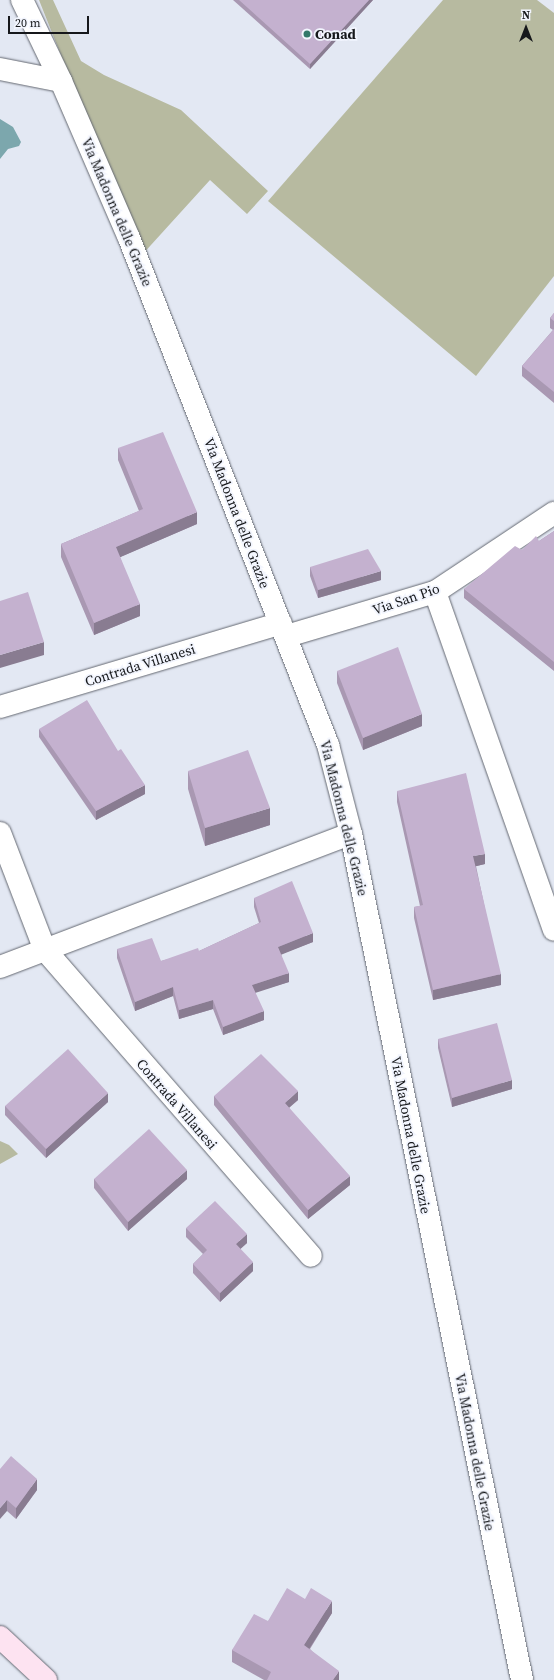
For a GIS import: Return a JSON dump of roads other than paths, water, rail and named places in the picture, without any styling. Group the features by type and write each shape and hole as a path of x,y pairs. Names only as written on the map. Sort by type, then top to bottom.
{"street":[{"name":"Via Madonna delle Grazie","path":"22,0 61,81 129,238 284,629 328,745 351,834 522,1680"},
{"path":"0,70 61,81"},
{"name":"Via San Pio","path":"284,629 435,592 554,513"},
{"path":"435,592 554,930"},
{"name":"Contrada Villanesi","path":"0,707 284,629"},
{"name":"Contrada Villanesi","path":"0,833 45,950 311,1256"},
{"path":"0,967 351,834"},
{"path":"0,1637 46,1680"}],"water":[{"path":"0,119 13,127 21,142 19,146 8,149 0,159"}],"place":[{"name":"Conad","path":"307,34"}]}
